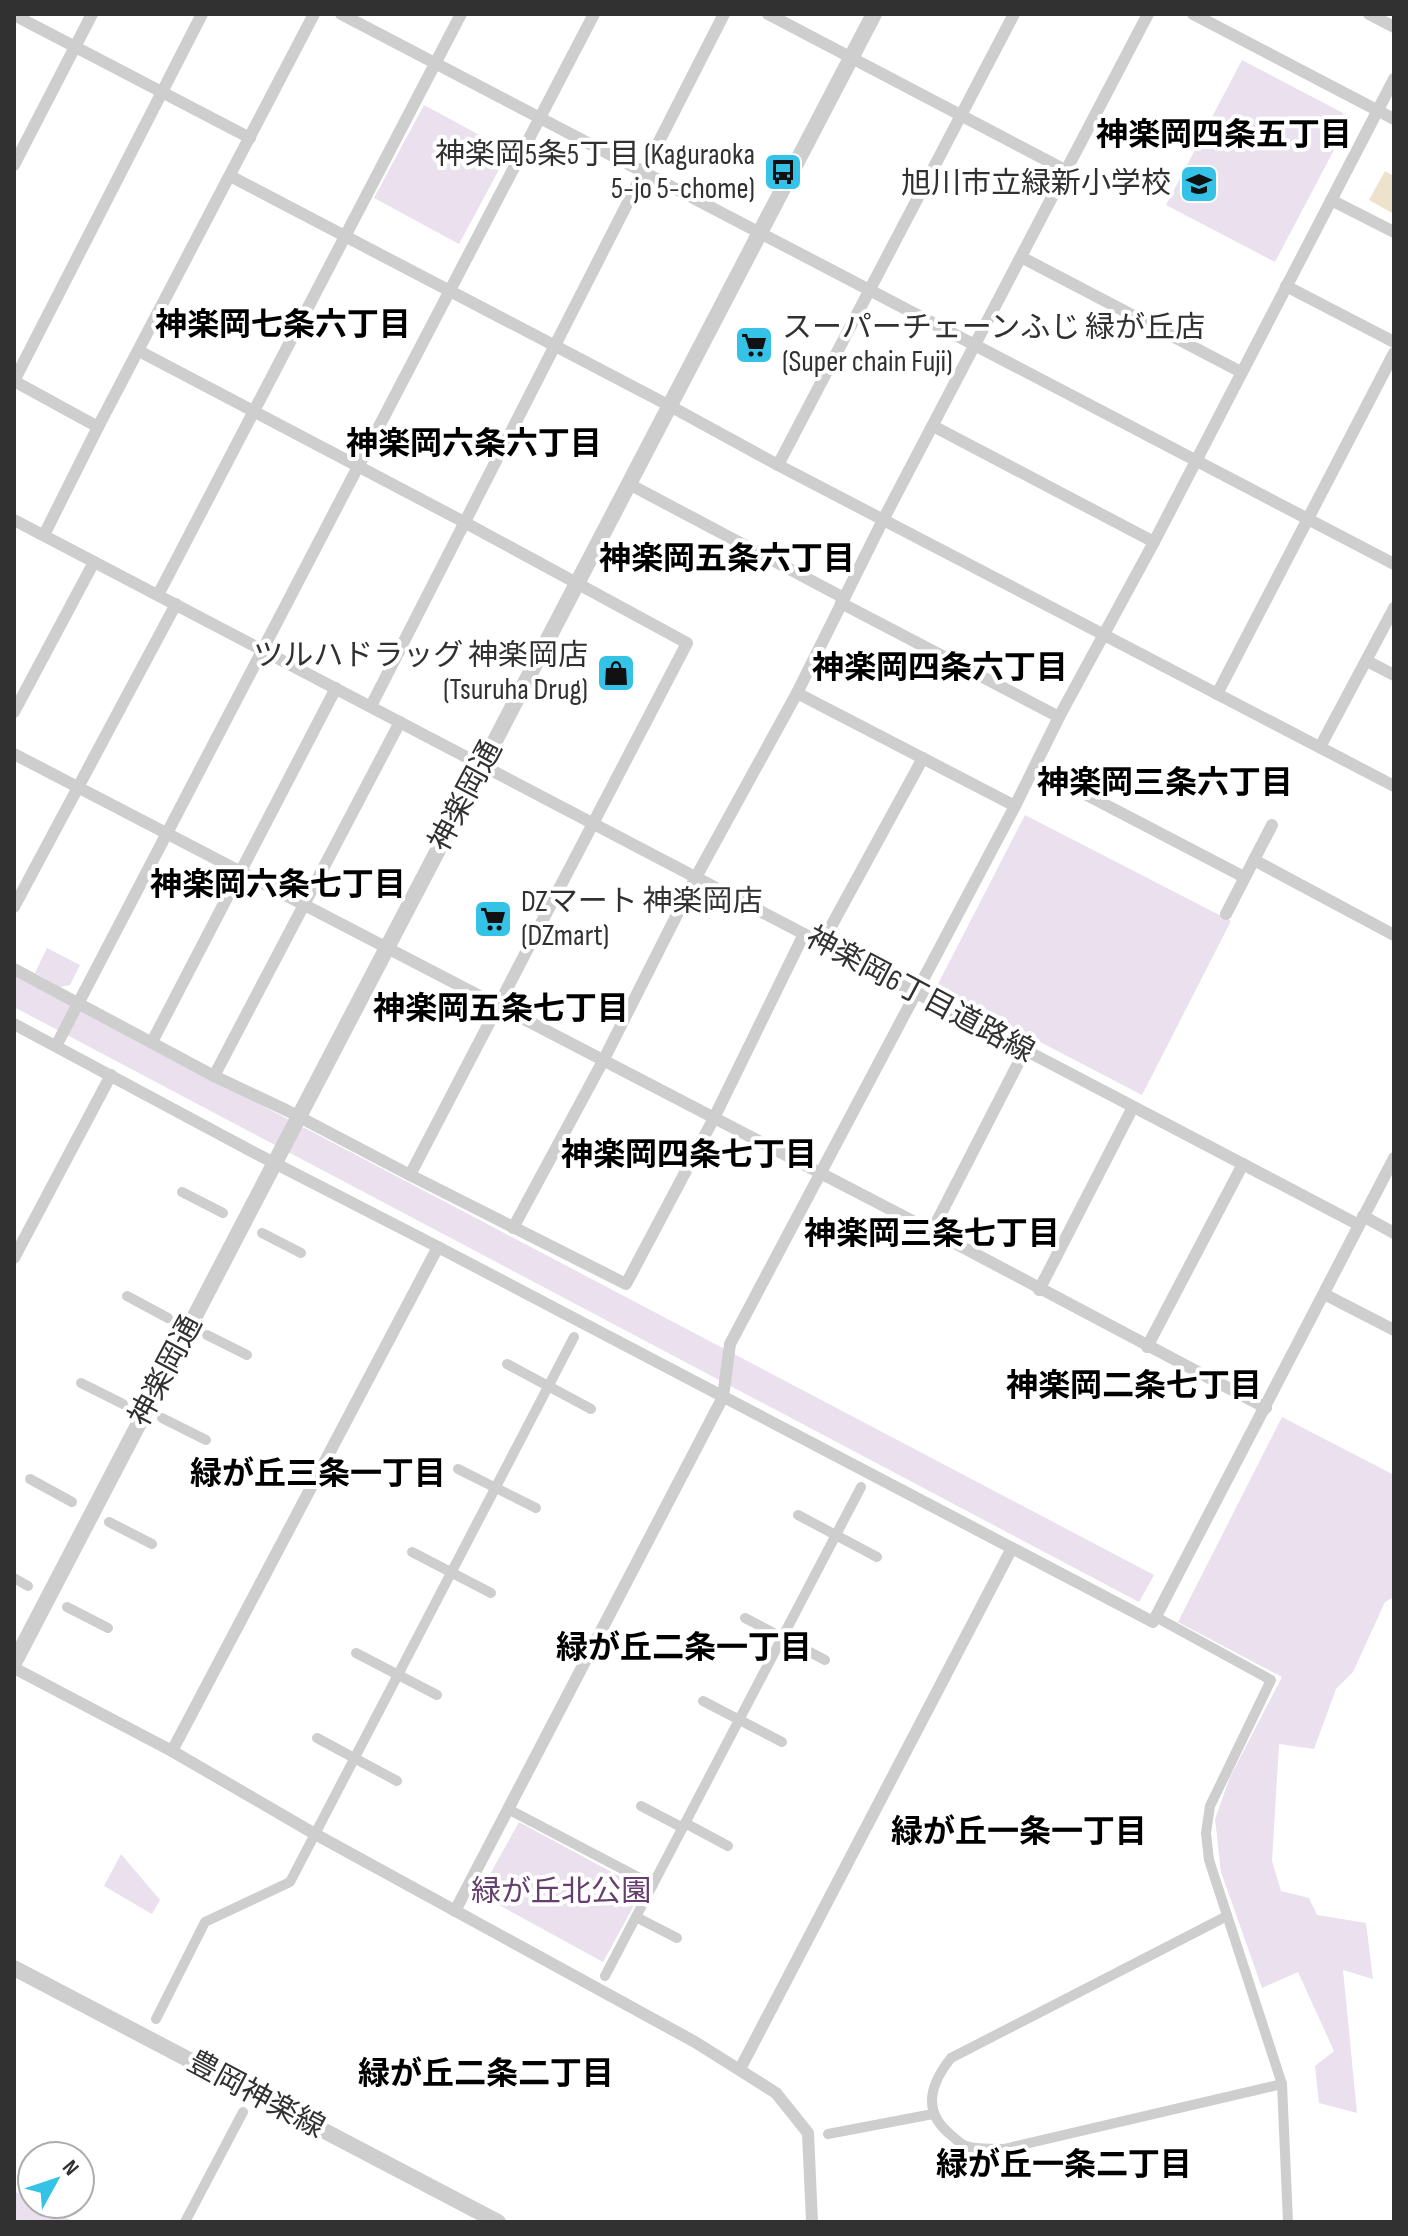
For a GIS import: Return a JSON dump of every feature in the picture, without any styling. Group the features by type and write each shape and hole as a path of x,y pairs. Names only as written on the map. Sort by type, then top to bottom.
{"street":[{"path":"14,165 92,14"},
{"path":"98,427 14,381 202,14"},
{"path":"44,535 314,14"},
{"path":"341,14 1394,564"},
{"path":"158,595 461,14"},
{"path":"56,1046 594,14"},
{"path":"371,706 724,14"},
{"path":"768,14 1067,171"},
{"name":"神楽岡通","path":"14,1666 874,14"},
{"path":"778,465 1014,14"},
{"path":"513,1228 603,1061 696,877 797,693 883,520 1148,14"},
{"path":"1193,14 1394,119"},
{"path":"1369,14 1394,27"},
{"path":"14,15 250,138"},
{"path":"455,1911 723,1397 730,1344 1154,542 1394,79"},
{"path":"230,176 1394,786"},
{"path":"1331,200 1394,232"},
{"path":"1021,257 1241,372"},
{"path":"1286,286 1394,342"},
{"path":"139,351 687,643 410,1175"},
{"path":"1217,694 1394,353"},
{"path":"933,426 1154,542"},
{"path":"629,484 1059,717"},
{"name":"神楽岡6丁目道路線","path":"14,520 1243,1164 1361,1221 1394,1233"},
{"path":"14,712 94,562"},
{"path":"14,907 176,604"},
{"path":"1320,747 1394,608"},
{"path":"1367,661 1394,675"},
{"path":"152,1042 336,688"},
{"path":"797,693 1015,806"},
{"path":"214,1076 400,722"},
{"path":"14,754 1266,1408"},
{"path":"822,943 923,758"},
{"path":"1035,768 1244,877"},
{"path":"1226,914 1272,825"},
{"path":"1254,860 1394,935"},
{"path":"14,969 214,1076 626,1284 714,1118 804,934"},
{"path":"14,1024 1153,1622 1394,1158"},
{"path":"932,1231 1025,1050"},
{"path":"14,1258 111,1075"},
{"path":"1039,1290 1133,1107"},
{"path":"1147,1347 1243,1164"},
{"path":"182,1192 223,1213"},
{"path":"262,1233 301,1253"},
{"path":"172,1751 438,1247"},
{"path":"1324,1294 1394,1330"},
{"path":"127,1296 168,1318"},
{"path":"207,1335 247,1355"},
{"path":"156,2019 205,1922 290,1882 574,1337"},
{"path":"507,1364 591,1409"},
{"path":"81,1383 123,1404"},
{"path":"162,1418 206,1440"},
{"path":"458,1469 536,1508"},
{"path":"30,1479 72,1502"},
{"path":"605,1976 861,1487"},
{"path":"798,1515 877,1557"},
{"path":"109,1522 152,1544"},
{"path":"740,2069 1012,1548"},
{"path":"412,1552 491,1593"},
{"path":"14,1578 28,1586"},
{"path":"67,1607 108,1628"},
{"path":"1156,1617 1271,1680 1210,1806 1206,1833 1209,1860 1282,2084 1288,2222"},
{"path":"745,1618 825,1660"},
{"path":"356,1653 437,1695"},
{"path":"14,1666 740,2069 776,2093 808,2133 812,2222"},
{"path":"703,1701 782,1742"},
{"path":"317,1738 397,1781"},
{"path":"641,1806 728,1846"},
{"path":"508,1809 653,1885"},
{"path":"1227,1916 951,2058 937,2076 932,2095 933,2114 944,2130 966,2147 1004,2149 1282,2084"},
{"path":"636,1917 677,1938"},
{"name":"豊岡神楽線","path":"14,1968 470,2216 498,2222"},
{"path":"185,2222 243,2112"},
{"path":"828,2134 933,2114"}],"green space":[{"path":"1242,60 1343,113 1346,127 1275,262 1166,205"},
{"path":"424,105 509,151 459,244 374,198"},
{"path":"1025,815 1231,921 1142,1095 936,988"},
{"path":"47,948 80,965 70,985 60,987 35,973"},
{"path":"14,975 1154,1575 1139,1602 14,1007"},
{"path":"1282,1417 1394,1475 1394,1597 1385,1602 1353,1672 1336,1689 1314,1749 1279,1744 1272,1861 1281,1891 1309,1898 1317,1915 1366,1923 1373,1979 1343,1970 1357,2113 1319,2103 1315,2066 1334,2051 1298,1972 1262,1988 1221,1872 1215,1819 1230,1777 1282,1677 1178,1622"},
{"name":"緑が丘北公園","path":"519,1822 643,1889 603,1962 479,1894"},
{"path":"121,1854 160,1900 152,1914 104,1886"},
{"path":"14,2191 16,2220 74,2222 14,2222"}],"shaded area":[{"path":"1385,171 1394,176 1394,214 1369,200"}],"place":[{"name":"神楽岡5条5丁目 (Kaguraoka 5-jo 5-chome)","path":"783,172"},
{"name":"旭川市立緑新小学校","path":"1199,184"},
{"name":"スーパーチェーンふじ 緑が丘店 (Super chain Fuji)","path":"754,345"},
{"name":"ツルハドラッグ 神楽岡店 (Tsuruha Drug)","path":"616,673"},
{"name":"DZマート 神楽岡店 (DZmart)","path":"493,919"}],"district":[{"name":"神楽岡四条五丁目","path":"1224,135"},
{"name":"神楽岡七条六丁目","path":"283,325"},
{"name":"神楽岡六条六丁目","path":"474,444"},
{"name":"神楽岡五条六丁目","path":"727,559"},
{"name":"神楽岡四条六丁目","path":"940,668"},
{"name":"神楽岡三条六丁目","path":"1165,783"},
{"name":"神楽岡六条七丁目","path":"278,885"},
{"name":"神楽岡五条七丁目","path":"501,1009"},
{"name":"神楽岡四条七丁目","path":"689,1155"},
{"name":"神楽岡三条七丁目","path":"932,1234"},
{"name":"神楽岡二条七丁目","path":"1134,1386"},
{"name":"緑が丘三条一丁目","path":"318,1474"},
{"name":"緑が丘二条一丁目","path":"684,1648"},
{"name":"緑が丘一条一丁目","path":"1019,1832"},
{"name":"緑が丘二条二丁目","path":"486,2074"},
{"name":"緑が丘一条二丁目","path":"1064,2165"}]}
